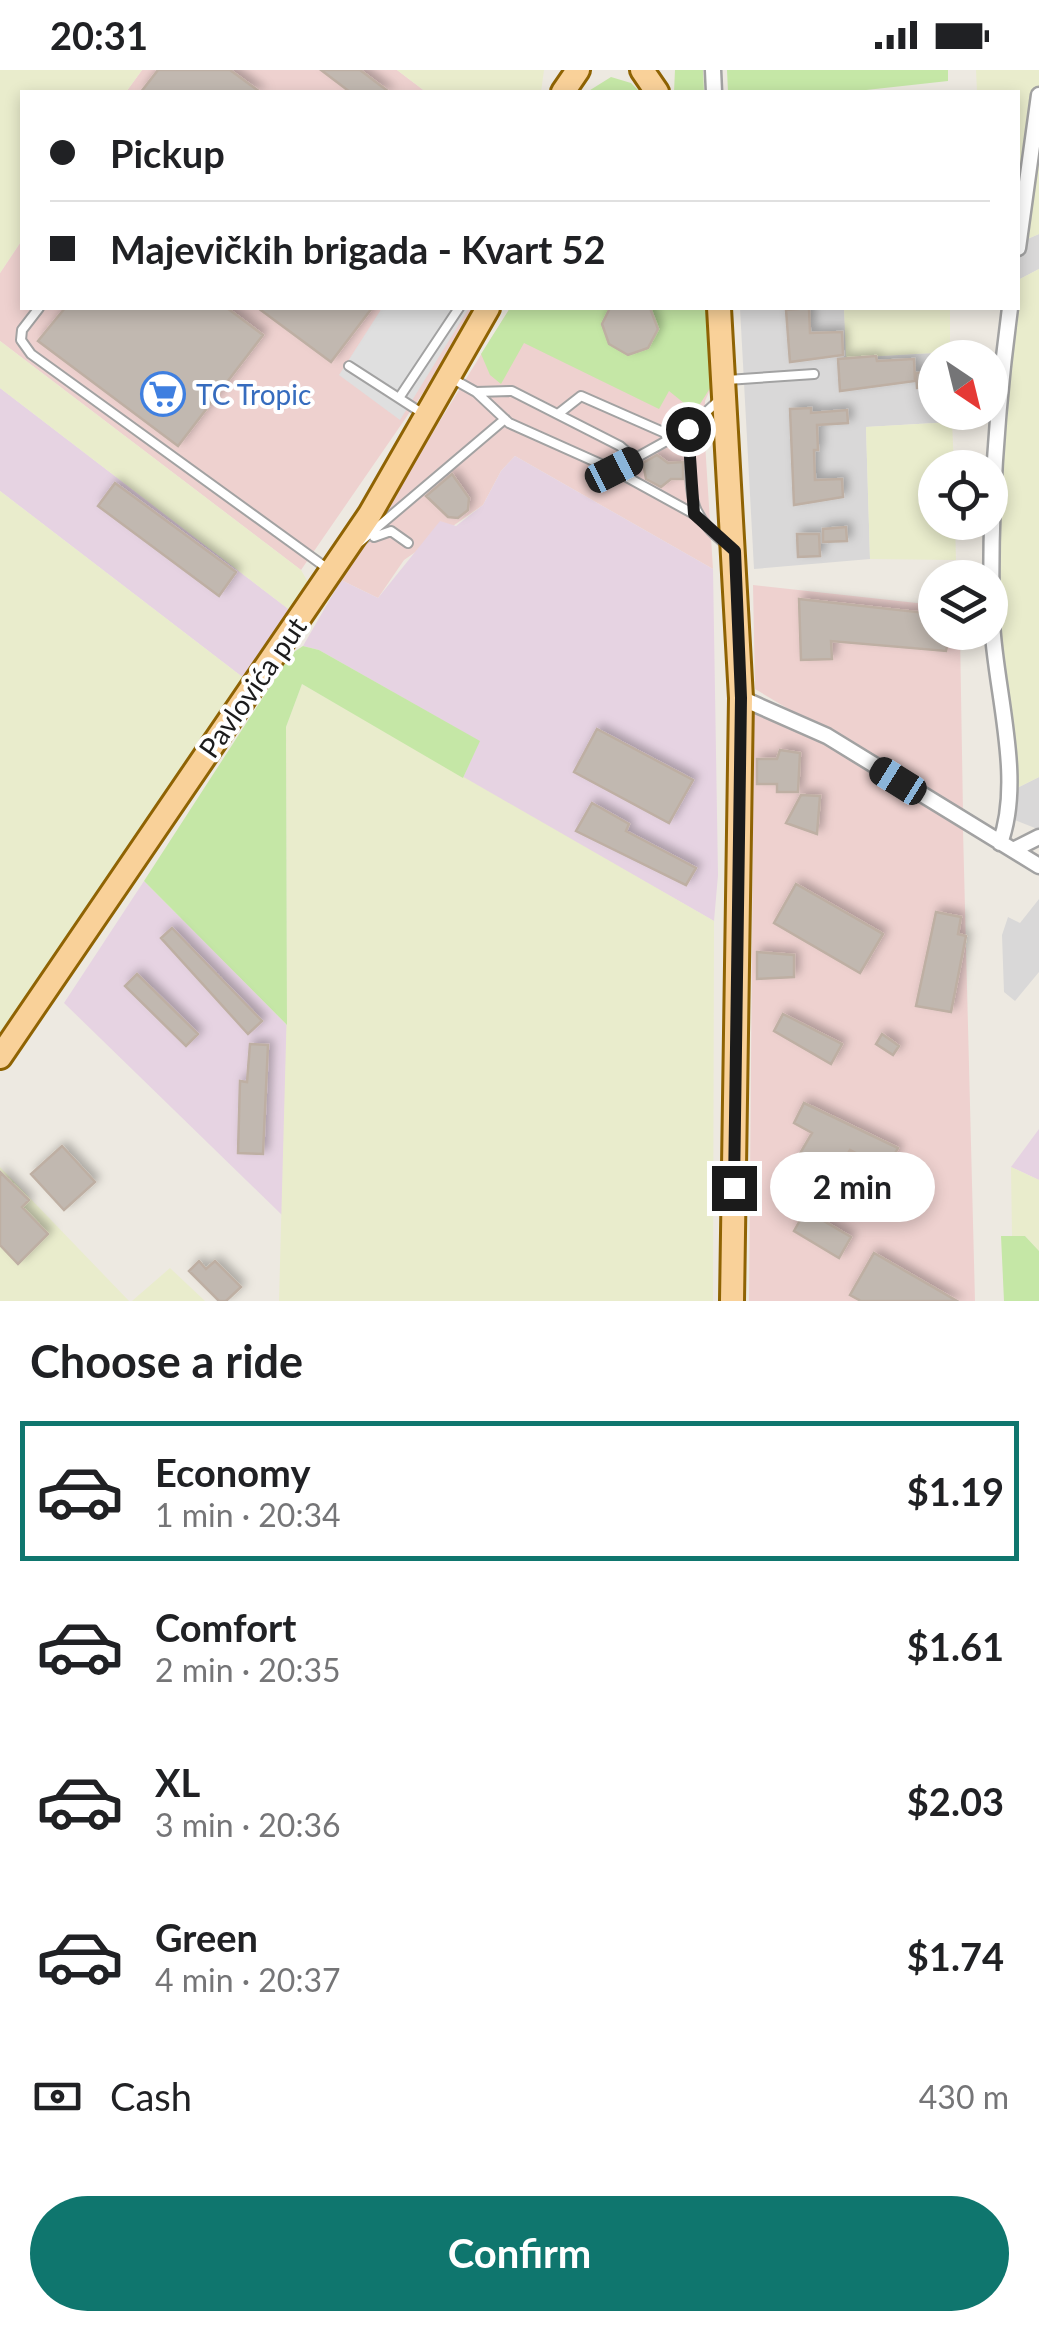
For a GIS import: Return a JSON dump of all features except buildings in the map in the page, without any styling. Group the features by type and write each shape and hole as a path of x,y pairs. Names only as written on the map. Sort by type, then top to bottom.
{"main road":[{"path":"642,70 657,90"},
{"name":"Pavlovića put","path":"0,1057 332,571 357,543 487,310"},
{"path":"719,310 741,698 732,1301"}],"street":[{"path":"1020,233 1039,95"},
{"path":"1007,846 1008,736 995,681 990,532 997,409 1010,310"},
{"path":"741,698 827,736 1039,866"},
{"path":"1007,846 1039,837"}],"lane":[{"path":"37,310 22,330 21,340 32,354 332,571"},
{"path":"399,398 458,310"},
{"path":"349,366 429,417"},
{"path":"614,470 688,429 716,404 726,380 814,374"},
{"path":"451,378 476,392 505,419 614,470 694,514 735,551"},
{"path":"476,392 512,391 635,459"},
{"path":"558,414 581,396 672,436"},
{"path":"357,543 505,419"},
{"path":"688,429 694,514"},
{"path":"357,543 391,530 408,544"}],"shaded area":[{"path":"142,70 397,70 423,90 127,90"},
{"path":"1039,234 1039,269 1020,279 1020,242"},
{"path":"20,243 20,310 472,310 423,393 301,570 0,341 0,273"},
{"path":"381,310 468,310 400,420 339,375"},
{"path":"509,310 706,310 712,385 705,401 705,443 713,569 515,456 501,471 483,505 404,560 378,598 341,580"},
{"path":"740,310 844,310 847,358 918,354 918,424 866,427 870,559 754,569"},
{"path":"0,388 291,611 245,679 0,491"},
{"path":"515,456 713,569 718,875 714,921 463,778 479,741 319,650 303,646 341,580 378,598 440,521 456,526 483,505 501,471"},
{"path":"753,585 918,603 918,650 960,650 963,813 755,689"},
{"path":"754,712 820,741 963,830 975,1301 749,1301"},
{"path":"1039,777 1039,836 1035,828 1010,818 1011,791"},
{"path":"144,881 287,1025 282,1215 64,1003"},
{"path":"1039,899 1039,972 1015,1001 1004,992 1002,935 1008,917 1020,923"},
{"path":"1039,1129 1039,1180 1011,1167"}],"green space":[{"path":"0,70 142,70 127,90 20,90 20,243 0,273"},
{"path":"397,70 544,70 541,90 423,90"},
{"path":"675,70 703,70 704,90 674,90"},
{"path":"727,70 948,70 948,81 866,90 728,90"},
{"path":"976,70 1039,70 1039,234 1020,242 1020,90 977,90"},
{"path":"611,77 631,83 638,90 590,90"},
{"path":"1039,269 1039,777 1011,791 997,650 1008,650 1008,560 989,560 989,540 1008,540 1008,450 990,450 990,430 1008,430 1008,340 1000,340 1004,310 1020,310 1020,279"},
{"path":"509,310 706,310 712,385 695,412 669,391 659,409 524,343 501,384 490,375 481,354"},
{"path":"844,310 950,310 950,340 918,340 918,354 846,358"},
{"path":"0,341 301,570 309,584 291,611 0,388"},
{"path":"918,424 918,430 952,430 953,450 918,450 918,540 955,540 956,560 870,559 866,427"},
{"path":"0,491 245,679 0,1033"},
{"path":"303,646 319,650 480,741 463,778 302,684 286,727 287,1025 144,881 291,654"},
{"path":"302,684 714,921 713,1301 279,1301 287,1006 286,727"},
{"path":"0,1167 129,1301 0,1301"},
{"path":"1011,1167 1039,1180 1039,1251 1025,1236 1012,1236"},
{"path":"1001,1236 1025,1236 1039,1251 1039,1301 1004,1301"},
{"path":"170,1268 205,1301 132,1301"}],"place":[{"name":"TC Tropic","path":"163,394"}],"route":[{"path":"688,429 694,514 735,551 741,698 734,1188"}]}
